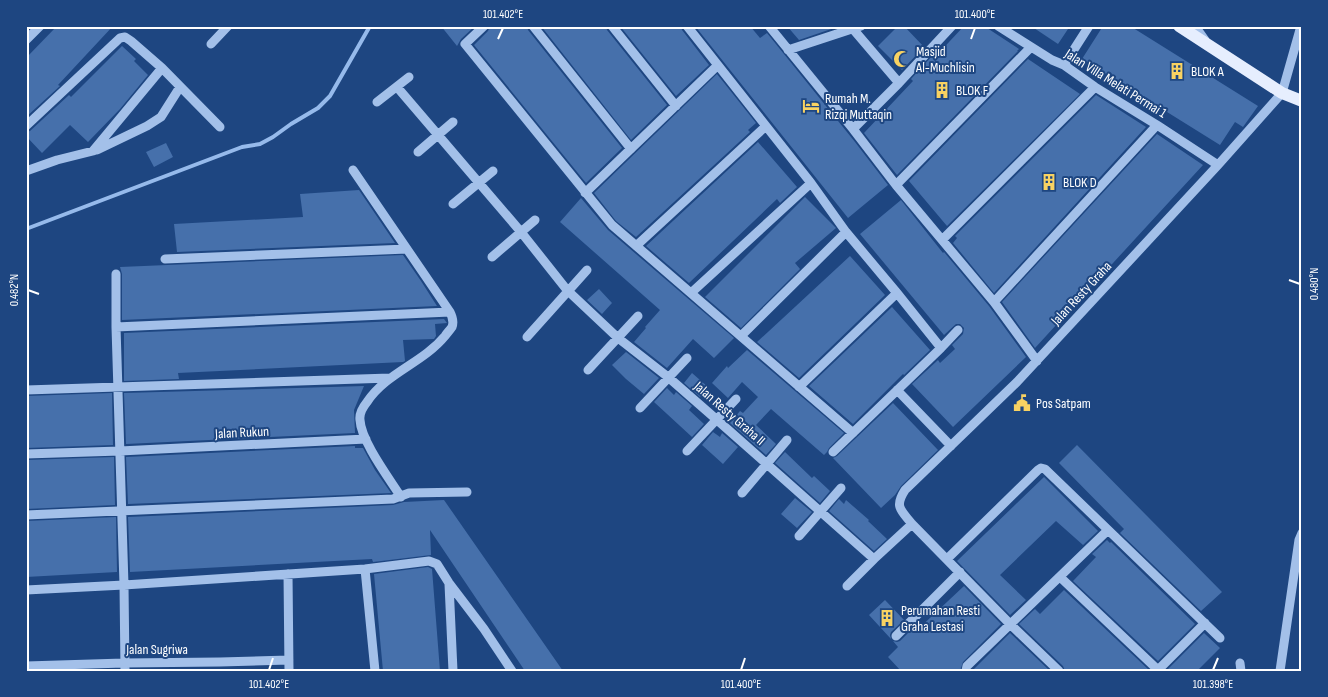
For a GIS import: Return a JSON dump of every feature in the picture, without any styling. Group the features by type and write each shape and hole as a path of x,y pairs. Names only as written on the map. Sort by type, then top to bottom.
{"main road":[{"path":"1179,26 1282,93 1302,101"}],"street":[{"path":"26,40 40,26"},
{"path":"211,44 228,26"},
{"path":"484,26 465,44 612,225 853,432"},
{"path":"533,26 631,149"},
{"path":"612,26 676,106"},
{"path":"687,26 811,183 846,232 941,348"},
{"path":"769,26 853,128 896,185 994,302 1036,361"},
{"path":"853,128 899,83 952,26"},
{"name":"Jalan Villa Melati Permai 1","path":"998,26 1052,60 1064,65 1095,87 1157,124 1218,165"},
{"path":"1064,65 1089,26"},
{"path":"1195,26 1209,45"},
{"path":"1282,93 1301,26"},
{"path":"788,50 857,28 899,83"},
{"path":"26,126 120,38 125,37 162,68 220,127"},
{"path":"896,185 1031,47"},
{"path":"586,193 718,65"},
{"path":"93,152 162,68"},
{"path":"377,102 409,77"},
{"path":"26,171 57,160 93,152 147,126 161,117 180,87"},
{"name":"Jalan Resty Graha II","path":"397,87 521,232 567,290 618,338 716,418 874,559"},
{"path":"942,240 1095,87"},
{"name":"Jalan Resty Graha","path":"912,524 898,503 905,490 1017,382 1282,93"},
{"path":"418,152 453,122"},
{"path":"994,302 1157,124"},
{"path":"636,246 766,126"},
{"path":"353,170 452,317 452,327 442,340 432,350 390,378 371,395 360,416 366,439 401,497"},
{"path":"453,204 493,170"},
{"path":"691,293 811,183"},
{"path":"492,257 535,220"},
{"path":"742,336 846,232"},
{"path":"165,259 407,249"},
{"path":"527,336 587,270"},
{"path":"116,274 125,667"},
{"path":"799,387 897,293"},
{"path":"116,327 450,312"},
{"path":"588,370 638,316"},
{"path":"833,452 958,330"},
{"path":"640,408 686,358"},
{"path":"26,390 390,378"},
{"path":"897,390 951,446"},
{"path":"687,451 716,418 736,399"},
{"name":"Jalan Rukun","path":"26,454 366,439"},
{"path":"742,493 787,440"},
{"path":"947,559 1038,470 1041,468 1045,469 1220,638"},
{"path":"799,536 841,488"},
{"path":"26,515 393,499 409,493 467,492"},
{"path":"847,586 912,524 1059,671"},
{"path":"966,671 967,666 1108,530"},
{"path":"1280,671 1299,540 1302,533"},
{"path":"26,590 365,569 429,561 437,564 512,671"},
{"path":"365,569 375,671"},
{"path":"896,636 960,572"},
{"path":"288,574 289,671"},
{"path":"1060,577 1158,670 1205,623"},
{"path":"449,583 453,671"},
{"name":"Jalan Sugriwa","path":"26,666 220,666 288,660"}],"building":[{"path":"57,26 113,26 58,85 60,86 26,117 26,58"},
{"path":"441,26 475,26 461,39 457,46"},
{"path":"490,26 527,26 528,30 622,148 586,183 474,45 488,31"},
{"path":"541,26 606,26 607,30 667,105 631,140"},
{"path":"620,26 681,26 682,30 709,65 676,96"},
{"path":"695,26 750,26 760,38 767,33 888,185 848,218"},
{"path":"787,26 840,26 799,40"},
{"name":"Masjid Al-Muchlisin","path":"898,26 904,26 924,47 902,70 878,46"},
{"name":"BLOK F","path":"964,26 984,26 1019,49 897,175 864,133 913,81 911,79 933,55 935,57"},
{"path":"1031,26 1070,26 1058,44"},
{"path":"1103,26 1130,26 1258,106 1243,127 1235,122 1220,145 1082,59"},
{"path":"122,46 136,59 134,61 148,75 120,109 88,142 70,125 42,153 26,136 26,132 30,131 69,95 71,97"},
{"path":"1028,59 1080,94 947,226 909,181"},
{"path":"717,74 756,123 748,130 750,132 636,237 616,221 594,193"},
{"name":"BLOK D","path":"1096,95 1146,127 994,293 953,243 957,238 955,236"},
{"path":"1157,134 1203,165 1035,348 1002,302"},
{"path":"758,142 797,187 780,203 777,199 689,283 646,246"},
{"path":"166,143 173,157 154,167 146,152"},
{"path":"359,190 395,243 177,252 174,224 303,217 300,194"},
{"path":"805,197 836,228 795,263 800,269 741,328 705,297"},
{"path":"581,198 608,230 734,338 714,358 693,339 667,368 634,342 660,310 560,222"},
{"path":"901,200 943,253 989,306 1026,357 953,427 912,384 938,360 940,363 955,349 952,345 963,334 964,328 960,324 956,324 944,335 860,234"},
{"path":"403,255 437,306 122,320 122,274 120,267"},
{"path":"850,256 885,295 799,378 757,342"},
{"path":"599,289 612,303 602,314 587,300"},
{"path":"892,307 930,350 853,424 809,386"},
{"path":"444,319 447,323 435,324 436,336 434,339 403,340 405,361 403,362 178,373 179,379 124,381 124,333"},
{"path":"747,350 844,433 824,455 771,409 756,425 776,444 766,455 730,423 740,411 743,413 758,397 742,382 728,398 712,383 727,366 728,368"},
{"path":"626,352 659,378 644,394 612,365"},
{"path":"692,373 708,387 700,397 684,383"},
{"path":"364,386 354,410 355,433 126,444 124,393"},
{"path":"667,388 674,395 676,392 692,406 689,410 704,424 692,437 654,402"},
{"path":"112,393 113,445 26,448 26,396"},
{"path":"893,403 938,450 881,508 833,458"},
{"path":"713,432 720,437 722,433 738,447 723,464 702,445"},
{"path":"1077,445 1222,592 1201,611 1120,533 1124,529 1059,463"},
{"path":"355,446 355,448 363,448 391,493 128,504 126,457"},
{"path":"785,452 812,478 814,476 830,491 820,503 775,463"},
{"path":"114,457 115,505 26,509 26,460"},
{"path":"1044,477 1098,531 1083,545 1056,521 1000,575 1026,600 1010,615 957,561"},
{"path":"795,498 812,512 797,528 781,514"},
{"path":"839,499 844,504 846,500 887,539 874,551 829,511"},
{"path":"444,500 563,671 525,671 430,530 431,555 373,562 372,559 130,572 128,517 393,505 404,502"},
{"path":"116,517 117,572 26,577 26,521"},
{"path":"1107,540 1195,624 1158,661 1073,581 1096,557 1092,554"},
{"path":"428,567 432,569 440,671 383,671 374,574"},
{"path":"964,586 1001,624 963,662 960,671 901,671 888,657 898,647 893,641 900,641 912,629 915,632"},
{"path":"1064,590 1150,671 1065,671 1063,666 1019,624 1035,609 1040,614"},
{"name":"Perumahan Resti Graha Lestasi","path":"885,600 904,620 891,632 891,639 869,615"},
{"path":"1010,633 1050,671 972,671"},
{"path":"1204,633 1220,648 1197,671 1166,671"}],"waterway":[{"path":"26,229 242,147 260,144 273,137 318,108 330,96 370,26"}],"place":[{"name":"Masjid Al-Muchlisin","path":"902,59"},
{"name":"BLOK A","path":"1177,71"},
{"name":"BLOK F","path":"942,90"},
{"name":"Rumah M. Rizqi Muttaqin","path":"811,106"},
{"name":"BLOK D","path":"1049,182"},
{"name":"Pos Satpam","path":"1022,403"},
{"name":"Perumahan Resti Graha Lestasi","path":"887,618"}]}
